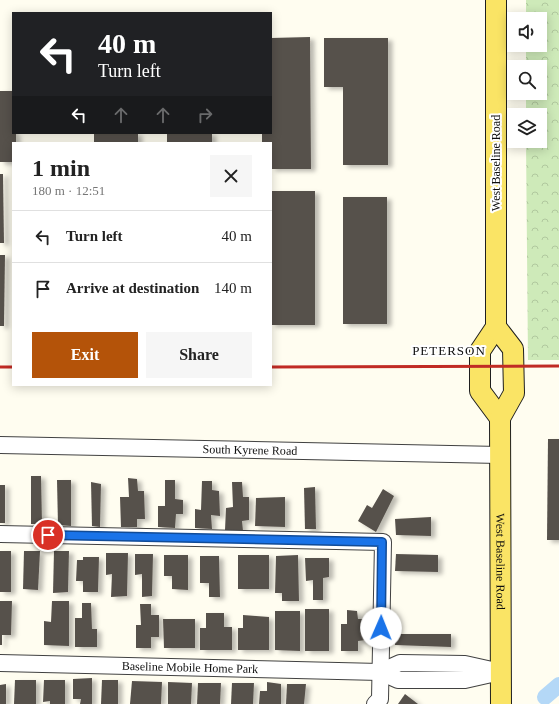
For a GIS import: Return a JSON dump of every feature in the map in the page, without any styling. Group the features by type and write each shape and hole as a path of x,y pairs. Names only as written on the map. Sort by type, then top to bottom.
{"main road":[{"name":"West Baseline Road","path":"496,0 496,327 513,349 514,393 500,418 501,704"},
{"path":"496,327 480,351 480,391 500,418"}],"street":[{"name":"South Kyrene Road","path":"0,445 500,455"},
{"path":"0,534 382,542 380,699 375,704"},
{"name":"Baseline Mobile Home Park","path":"0,663 380,672 400,663 465,664 501,672"}],"green space":[{"path":"526,0 559,0 559,360 528,360 526,148 547,148 547,108 526,108 526,100 547,100 547,60 526,60 526,52 547,52 547,12 526,12"}],"building":[{"path":"310,37 311,169 272,169 272,142 262,142 262,134 272,134 272,38"},
{"path":"324,38 388,38 388,165 343,165 343,87 324,87"},
{"path":"0,91 12,91 12,134 16,134 16,142 12,142 12,162 0,162"},
{"path":"94,134 138,134 138,142 94,142"},
{"path":"167,134 212,134 212,142 167,142"},
{"path":"0,174 3,174 4,243 0,243"},
{"path":"272,191 315,191 315,325 272,325"},
{"path":"343,197 387,197 387,324 343,324"},
{"path":"0,255 5,255 4,326 0,326"},
{"path":"548,439 559,439 559,540 547,540"},
{"path":"31,476 41,476 42,524 31,524"},
{"path":"128,478 137,479 138,491 144,491 145,519 137,519 137,527 121,527 120,497 129,497"},
{"path":"57,480 71,480 71,526 58,525"},
{"path":"165,480 175,480 175,499 183,500 183,514 176,514 175,528 158,527 158,506 165,506"},
{"path":"202,481 212,481 212,490 219,491 220,516 211,515 212,529 195,528 195,509 201,510"},
{"path":"91,482 101,484 100,527 92,526"},
{"path":"232,482 242,482 243,497 249,497 249,520 242,521 243,531 225,530 226,508 233,507"},
{"path":"0,485 5,485 5,523 0,523"},
{"path":"315,487 316,529 305,529 304,488"},
{"path":"383,489 394,496 376,532 358,521 367,505 372,508"},
{"path":"285,497 285,527 255,526 256,498"},
{"path":"431,517 431,536 396,535 395,519"},
{"path":"0,551 11,551 11,592 0,592"},
{"path":"24,551 40,551 38,590 23,589"},
{"path":"54,551 69,551 68,592 53,593"},
{"path":"106,553 128,553 127,596 111,597 112,574 106,575"},
{"path":"135,554 153,554 152,596 142,597 142,574 135,575"},
{"path":"396,554 438,555 438,572 395,571"},
{"path":"164,555 188,555 188,590 172,589 172,576 164,576"},
{"path":"238,555 269,555 269,589 238,589"},
{"path":"298,555 299,601 282,601 282,593 275,593 276,556"},
{"path":"200,556 219,556 220,597 209,597 209,583 200,583"},
{"path":"83,557 99,557 98,592 83,592 83,581 76,581 77,560 83,560"},
{"path":"305,558 329,558 329,577 323,578 323,600 313,600 313,580 306,581"},
{"path":"0,601 12,601 11,635 2,635 2,645 0,645"},
{"path":"52,601 69,601 69,646 44,645 44,621 51,622"},
{"path":"82,603 91,603 92,629 97,629 97,647 75,647 75,618 82,618"},
{"path":"140,604 151,604 151,615 159,615 159,637 151,637 151,648 136,648 136,625 141,625"},
{"path":"305,609 329,609 329,651 305,651"},
{"path":"347,610 357,611 358,619 365,619 366,640 358,641 358,651 341,651 341,624 347,624"},
{"path":"275,611 300,611 300,651 275,650"},
{"path":"206,613 224,613 224,627 232,627 232,650 200,650 200,628 206,628"},
{"path":"243,615 269,617 269,650 238,650 238,628 243,628"},
{"path":"163,619 195,619 195,648 164,648"},
{"path":"394,634 451,634 451,647 395,645"},
{"path":"92,678 92,704 80,704 81,699 73,699 73,679"},
{"path":"15,680 36,680 36,704 14,704"},
{"path":"44,680 65,680 65,704 50,704 50,701 43,702"},
{"path":"102,680 118,680 118,704 101,704"},
{"path":"132,681 162,682 161,704 130,704"},
{"path":"168,682 192,683 191,704 168,704"},
{"path":"267,682 281,684 281,704 259,704 260,691 267,691"},
{"path":"198,683 221,683 220,704 197,704"},
{"path":"232,683 254,683 253,704 231,704"},
{"path":"6,684 6,704 0,704 0,685"},
{"path":"287,684 306,684 304,704 286,704"},
{"path":"405,694 418,704 398,704"}],"waterway":[{"path":"545,697 559,685"}],"railway":[{"path":"272,367 559,366"},
{"path":"0,367 12,367"}],"district":[{"name":"PETERSON","path":"449,350"}],"route":[{"path":"48,535 382,542 381,628"}]}
